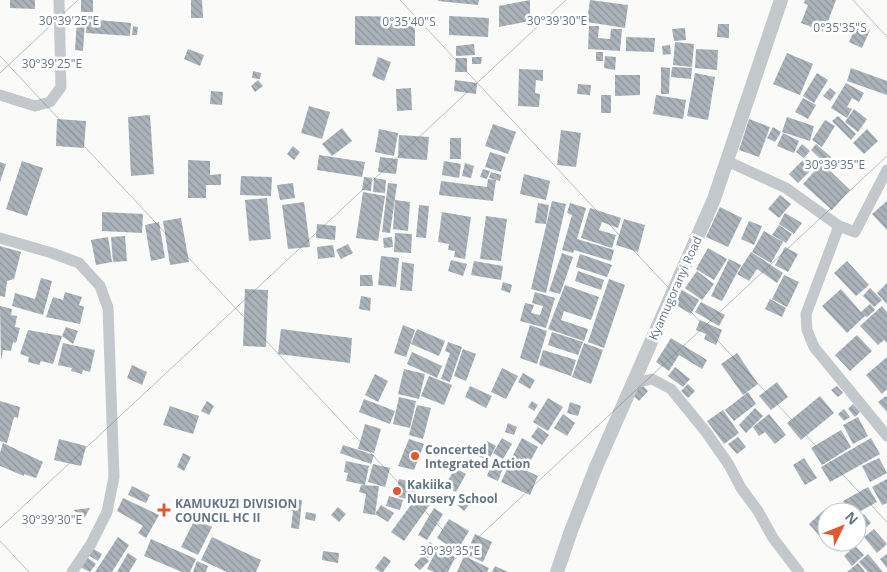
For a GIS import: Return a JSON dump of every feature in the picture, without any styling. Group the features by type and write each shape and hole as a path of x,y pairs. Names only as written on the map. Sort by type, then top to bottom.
{"street":[{"path":"0,96 35,106 50,102 61,87 58,0"},
{"name":"Kyamugoranyi Road","path":"557,572 592,476 714,199 781,0"},
{"path":"727,161 786,188 839,226 855,232 887,170"},
{"path":"839,226 806,314 807,330 814,348 887,436"},
{"path":"0,238 79,263 100,286 108,308 114,477 106,512 91,544 72,572"},
{"path":"632,384 652,379 671,389 684,403 729,465 741,488 758,511 773,538 799,572"}],"building":[{"path":"10,0 35,0 35,9 10,8"},
{"path":"81,0 93,0 93,12 81,12"},
{"path":"191,0 202,0 203,18 191,18"},
{"path":"438,0 479,0 478,5"},
{"path":"530,0 530,21 499,27 499,6"},
{"path":"590,0 628,5 625,28 587,22"},
{"path":"805,0 836,0 824,32 801,23 808,5 804,3"},
{"path":"355,16 415,17 415,46 355,45"},
{"path":"449,16 489,18 488,37 449,35"},
{"path":"77,19 85,19 83,51 75,50"},
{"path":"87,19 131,23 130,36 86,33"},
{"path":"718,24 729,24 729,38 717,37"},
{"path":"857,24 870,30 862,48 849,42"},
{"path":"133,26 138,27 137,35 132,35"},
{"path":"589,26 599,26 598,38 610,39 611,29 622,29 620,51 588,49"},
{"path":"685,28 686,40 674,41 672,29"},
{"path":"626,37 655,38 654,52 626,51"},
{"path":"675,42 694,44 692,67 673,65"},
{"path":"474,44 475,55 456,56 456,46"},
{"path":"670,45 671,54 663,55 662,46"},
{"path":"188,49 204,55 200,66 184,59"},
{"path":"696,49 718,50 717,70 695,68"},
{"path":"596,52 603,52 603,61 596,61"},
{"path":"787,53 813,64 800,95 773,84"},
{"path":"605,56 616,57 615,70 604,68"},
{"path":"378,57 391,62 384,81 372,76"},
{"path":"472,57 482,57 481,64 472,64"},
{"path":"456,58 467,58 467,72 455,72"},
{"path":"661,67 670,68 669,94 661,94"},
{"path":"672,67 692,68 691,79 671,77"},
{"path":"851,68 887,81 887,95 847,81"},
{"path":"519,69 543,70 543,81 536,80 535,93 540,94 539,107 518,106"},
{"path":"253,71 261,73 260,79 252,78"},
{"path":"695,73 715,77 708,120 687,116"},
{"path":"817,73 828,80 814,103 803,96"},
{"path":"615,75 640,75 640,95 615,96"},
{"path":"258,80 263,86 255,92 251,86"},
{"path":"455,80 477,83 476,94 454,91"},
{"path":"846,83 864,93 859,102 852,98 847,107 852,109 847,118 831,108"},
{"path":"578,84 591,85 590,95 577,94"},
{"path":"411,88 412,110 397,111 396,89"},
{"path":"830,88 836,93 830,101 823,96"},
{"path":"211,91 223,92 222,105 210,104"},
{"path":"601,95 611,95 611,113 601,113"},
{"path":"656,95 686,100 683,119 653,114"},
{"path":"803,98 816,105 808,119 795,112"},
{"path":"309,106 330,112 322,139 301,133"},
{"path":"854,109 867,119 858,132 845,122"},
{"path":"150,115 154,174 131,176 128,117"},
{"path":"838,116 856,134 851,140 832,121"},
{"path":"787,117 814,126 810,141 782,132"},
{"path":"57,119 86,121 84,148 56,146"},
{"path":"749,119 770,127 759,157 739,150"},
{"path":"825,120 835,126 822,147 812,140"},
{"path":"493,124 516,132 508,154 485,146"},
{"path":"773,127 781,132 775,142 767,138"},
{"path":"342,128 352,141 332,156 322,144"},
{"path":"379,129 398,133 394,156 375,152"},
{"path":"867,129 878,141 864,154 853,143"},
{"path":"561,130 581,133 576,167 557,165"},
{"path":"783,133 799,141 794,153 777,146"},
{"path":"399,135 429,137 427,160 398,158"},
{"path":"450,138 461,138 461,159 450,159"},
{"path":"802,144 810,151 804,158 796,152"},
{"path":"816,144 831,157 825,163 811,150"},
{"path":"293,146 300,152 294,160 287,154"},
{"path":"490,152 506,157 501,172 485,167"},
{"path":"319,155 365,162 362,177 317,170"},
{"path":"380,157 398,159 396,174 378,172"},
{"path":"806,157 815,166 798,183 789,174"},
{"path":"188,160 210,161 210,175 221,174 221,185 206,185 206,198 188,198"},
{"path":"22,161 43,168 27,216 6,209"},
{"path":"444,161 461,164 459,178 442,175"},
{"path":"0,162 6,164 0,182"},
{"path":"465,163 474,166 471,178 462,176"},
{"path":"822,163 850,190 832,210 803,184"},
{"path":"483,169 490,171 487,179 480,177"},
{"path":"491,172 501,175 500,181 489,178"},
{"path":"524,174 550,181 546,200 520,194"},
{"path":"241,176 272,177 271,196 240,195"},
{"path":"364,177 372,178 371,191 362,190"},
{"path":"374,178 386,180 385,193 373,192"},
{"path":"488,179 496,180 493,201 439,195 441,181 487,187"},
{"path":"293,183 295,198 280,200 277,185"},
{"path":"388,183 397,184 390,233 382,232"},
{"path":"363,192 385,196 378,241 356,238"},
{"path":"780,195 791,204 779,218 768,209"},
{"path":"267,198 271,239 249,241 245,200"},
{"path":"395,200 410,202 408,231 393,229"},
{"path":"552,201 566,204 546,293 531,289"},
{"path":"887,201 887,230 872,214"},
{"path":"304,202 310,247 288,249 282,205"},
{"path":"538,203 549,205 546,224 535,223"},
{"path":"570,203 586,208 577,239 614,250 611,261 574,250 573,253 562,250 572,215 567,213"},
{"path":"419,205 429,206 426,238 416,237"},
{"path":"720,207 742,218 728,247 706,237"},
{"path":"590,208 621,218 618,228 602,222 599,230 616,235 612,248 581,238"},
{"path":"102,212 143,214 142,233 102,231"},
{"path":"442,212 471,217 465,259 454,257 455,251 448,250 449,244 438,242"},
{"path":"785,213 802,223 794,234 779,224"},
{"path":"486,216 507,219 501,261 480,259"},
{"path":"181,218 189,262 170,265 163,221"},
{"path":"624,219 645,225 638,252 616,245"},
{"path":"749,221 762,226 754,245 741,239"},
{"path":"159,222 165,258 151,261 145,225"},
{"path":"317,224 336,226 335,240 316,238"},
{"path":"779,225 792,234 786,243 772,235"},
{"path":"764,231 783,242 771,263 752,252"},
{"path":"395,233 412,234 411,253 394,252"},
{"path":"125,236 127,261 113,262 111,237"},
{"path":"108,237 112,262 96,265 91,240"},
{"path":"392,237 393,247 384,248 383,238"},
{"path":"348,244 353,253 341,259 336,250"},
{"path":"333,245 335,257 318,259 317,247"},
{"path":"0,246 21,252 14,279 7,281 5,297 0,296"},
{"path":"785,247 798,254 788,272 775,265"},
{"path":"708,248 727,259 714,280 696,269"},
{"path":"751,252 783,273 777,283 757,269 749,281 737,274"},
{"path":"562,253 573,257 560,294 549,291"},
{"path":"580,254 612,265 607,277 576,267"},
{"path":"381,256 399,258 396,287 378,285"},
{"path":"729,259 741,265 722,301 711,296"},
{"path":"451,260 467,264 463,276 448,271"},
{"path":"474,261 503,266 501,280 471,275"},
{"path":"847,261 869,285 856,296 834,273"},
{"path":"402,262 414,264 412,291 400,290"},
{"path":"578,271 604,280 601,290 575,281"},
{"path":"697,271 714,284 702,300 685,288"},
{"path":"360,275 372,275 373,286 360,286"},
{"path":"784,275 799,282 787,307 772,299"},
{"path":"41,278 52,281 43,315 12,306 15,293 35,299"},
{"path":"609,279 625,285 604,348 588,342"},
{"path":"503,282 512,285 510,293 501,290"},
{"path":"887,283 887,304 877,293"},
{"path":"565,285 599,297 591,320 564,311 561,320 588,329 584,341 548,329"},
{"path":"870,288 882,300 874,307 863,296"},
{"path":"245,289 268,290 266,347 243,346"},
{"path":"841,289 861,312 870,304 875,310 867,317 865,316 847,333 822,306"},
{"path":"682,290 699,300 691,314 674,304"},
{"path":"65,292 82,297 79,305 84,307 80,324 46,317 53,297 63,300"},
{"path":"535,292 555,298 546,328 520,321 525,303 534,305 531,313 540,315 543,306 532,303"},
{"path":"361,296 371,298 370,311 359,309"},
{"path":"770,299 786,308 782,317 765,309"},
{"path":"701,302 725,315 719,326 695,312"},
{"path":"0,306 12,309 11,315 17,316 15,327 20,328 16,343 13,342 11,351 3,350 1,361"},
{"path":"882,306 887,312 887,343 884,340 878,345 860,326"},
{"path":"700,320 722,330 716,345 704,339 706,334 696,330"},
{"path":"403,325 415,330 406,357 394,353"},
{"path":"530,325 547,331 537,364 520,358"},
{"path":"66,327 78,331 73,344 62,336"},
{"path":"281,329 352,338 350,363 278,354"},
{"path":"417,329 445,341 439,356 411,344"},
{"path":"28,330 62,336 53,364 41,361 39,365 28,362 29,357 20,354"},
{"path":"552,332 583,342 578,355 548,345"},
{"path":"857,335 872,351 850,371 835,355"},
{"path":"671,338 707,360 702,369 679,355 669,371 656,362"},
{"path":"448,342 462,347 450,382 441,379 450,353 445,351"},
{"path":"63,343 95,350 90,372 83,370 82,374 71,371 72,368 58,365"},
{"path":"584,343 603,350 591,384 572,377"},
{"path":"463,349 476,354 466,381 454,376"},
{"path":"543,350 576,360 571,376 539,365"},
{"path":"412,352 442,366 437,378 407,364"},
{"path":"737,353 758,384 743,395 721,364"},
{"path":"887,357 887,389 882,394 866,375"},
{"path":"132,365 147,372 142,385 127,378"},
{"path":"675,367 690,379 683,387 668,376"},
{"path":"502,368 518,376 506,399 491,392"},
{"path":"404,369 425,374 419,399 398,394"},
{"path":"523,373 535,380 530,389 518,382"},
{"path":"375,374 388,381 378,402 365,395"},
{"path":"429,376 452,385 444,405 421,396"},
{"path":"777,382 788,397 771,410 759,396"},
{"path":"640,383 648,391 639,401 630,393"},
{"path":"688,384 695,391 688,398 681,391"},
{"path":"470,386 492,396 486,408 465,397"},
{"path":"837,386 843,393 838,397 831,390"},
{"path":"748,392 756,404 734,421 725,410"},
{"path":"820,396 834,413 801,440 787,423"},
{"path":"399,397 416,401 410,428 393,424"},
{"path":"887,397 887,412 878,402"},
{"path":"548,398 563,407 548,431 533,422"},
{"path":"364,399 395,411 390,424 359,412"},
{"path":"0,401 20,407 18,418 14,417 7,443 0,441"},
{"path":"207,401 214,406 209,415 201,411"},
{"path":"532,401 538,405 534,411 528,407"},
{"path":"570,402 581,406 578,416 567,413"},
{"path":"853,404 860,412 855,417 848,409"},
{"path":"417,405 431,408 423,439 409,435"},
{"path":"170,406 199,416 193,434 163,425"},
{"path":"755,408 763,416 746,433 739,425"},
{"path":"844,409 850,417 844,421 838,414"},
{"path":"723,410 739,433 724,444 707,421"},
{"path":"563,414 575,423 567,436 554,428"},
{"path":"769,414 786,435 775,444 765,432 759,436 753,427"},
{"path":"858,417 868,436 853,444 843,425"},
{"path":"508,423 517,427 514,435 505,432"},
{"path":"365,424 381,429 374,453 358,449"},
{"path":"538,427 549,435 542,445 531,437"},
{"path":"841,430 851,447 822,465 811,448"},
{"path":"738,437 746,447 737,454 728,444"},
{"path":"502,438 512,444 503,459 493,453"},
{"path":"522,438 538,447 526,469 510,461"},
{"path":"871,438 880,454 830,482 821,467"},
{"path":"59,439 86,446 81,466 54,460"},
{"path":"409,439 424,444 414,470 398,466"},
{"path":"487,441 496,446 488,461 479,456"},
{"path":"3,443 43,462 36,478 24,474 24,476 0,466 0,453"},
{"path":"343,445 374,455 371,464 340,453"},
{"path":"183,453 191,457 184,471 177,467"},
{"path":"804,458 817,478 805,485 793,465"},
{"path":"879,458 887,473 870,482 862,466"},
{"path":"346,461 369,466 365,485 346,481 348,473 344,472"},
{"path":"492,463 503,468 498,481 487,476"},
{"path":"510,463 538,476 530,495 501,482"},
{"path":"373,464 390,468 385,487 368,482"},
{"path":"455,468 466,474 456,492 445,486"},
{"path":"399,479 417,483 413,501 395,496"},
{"path":"887,479 887,503 882,505 872,487"},
{"path":"361,485 379,486 375,515 363,513 366,494 359,492"},
{"path":"132,486 150,495 146,503 128,495"},
{"path":"868,487 877,502 867,508 867,502 843,501"},
{"path":"419,494 431,503 404,541 391,532"},
{"path":"389,496 403,500 400,510 386,506"},
{"path":"282,497 302,500 299,529 291,528 293,511 281,509"},
{"path":"123,498 159,515 146,538 138,533 143,526 117,511"},
{"path":"462,500 469,505 464,511 457,505"},
{"path":"381,505 394,513 388,522 375,514"},
{"path":"338,507 346,514 339,522 331,515"},
{"path":"90,508 85,517 73,510"},
{"path":"434,508 443,514 427,540 418,535"},
{"path":"306,512 316,514 315,521 305,519"},
{"path":"817,517 817,533 809,524"},
{"path":"867,518 871,523 867,527"},
{"path":"195,519 212,527 198,555 181,547"},
{"path":"449,519 469,531 457,551 437,538"},
{"path":"874,529 887,544 877,553 867,541 867,535"},
{"path":"475,534 492,542 483,562 466,554"},
{"path":"118,537 129,545 112,572 95,572"},
{"path":"212,537 261,560 256,572 227,572 201,560"},
{"path":"151,539 196,559 190,572 182,572 144,556"},
{"path":"430,542 436,547 428,558 421,553"},
{"path":"438,547 456,555 448,572 434,572 427,569"},
{"path":"92,548 102,554 98,561 88,555"},
{"path":"323,551 339,553 338,563 322,560"},
{"path":"848,552 861,552 864,555 852,566 844,556"},
{"path":"128,553 137,559 129,572 117,572"},
{"path":"868,554 883,572 868,572 859,562"},
{"path":"887,554 887,568 880,559"},
{"path":"423,555 429,561 420,570 414,565"},
{"path":"384,556 391,561 383,572 380,572 375,568"},
{"path":"464,556 489,568 487,572 457,572"},
{"path":"87,557 96,564 90,572 80,567"},
{"path":"197,561 208,566 206,572 193,572"},
{"path":"858,563 865,572 847,572"},
{"path":"495,566 508,572 492,572"}],"place":[{"name":"Concerted Integrated Action","path":"415,456"},
{"name":"Kakiika Nursery School","path":"397,491"},
{"name":"KAMUKUZI DIVISION COUNCIL HC II","path":"164,510"}]}
